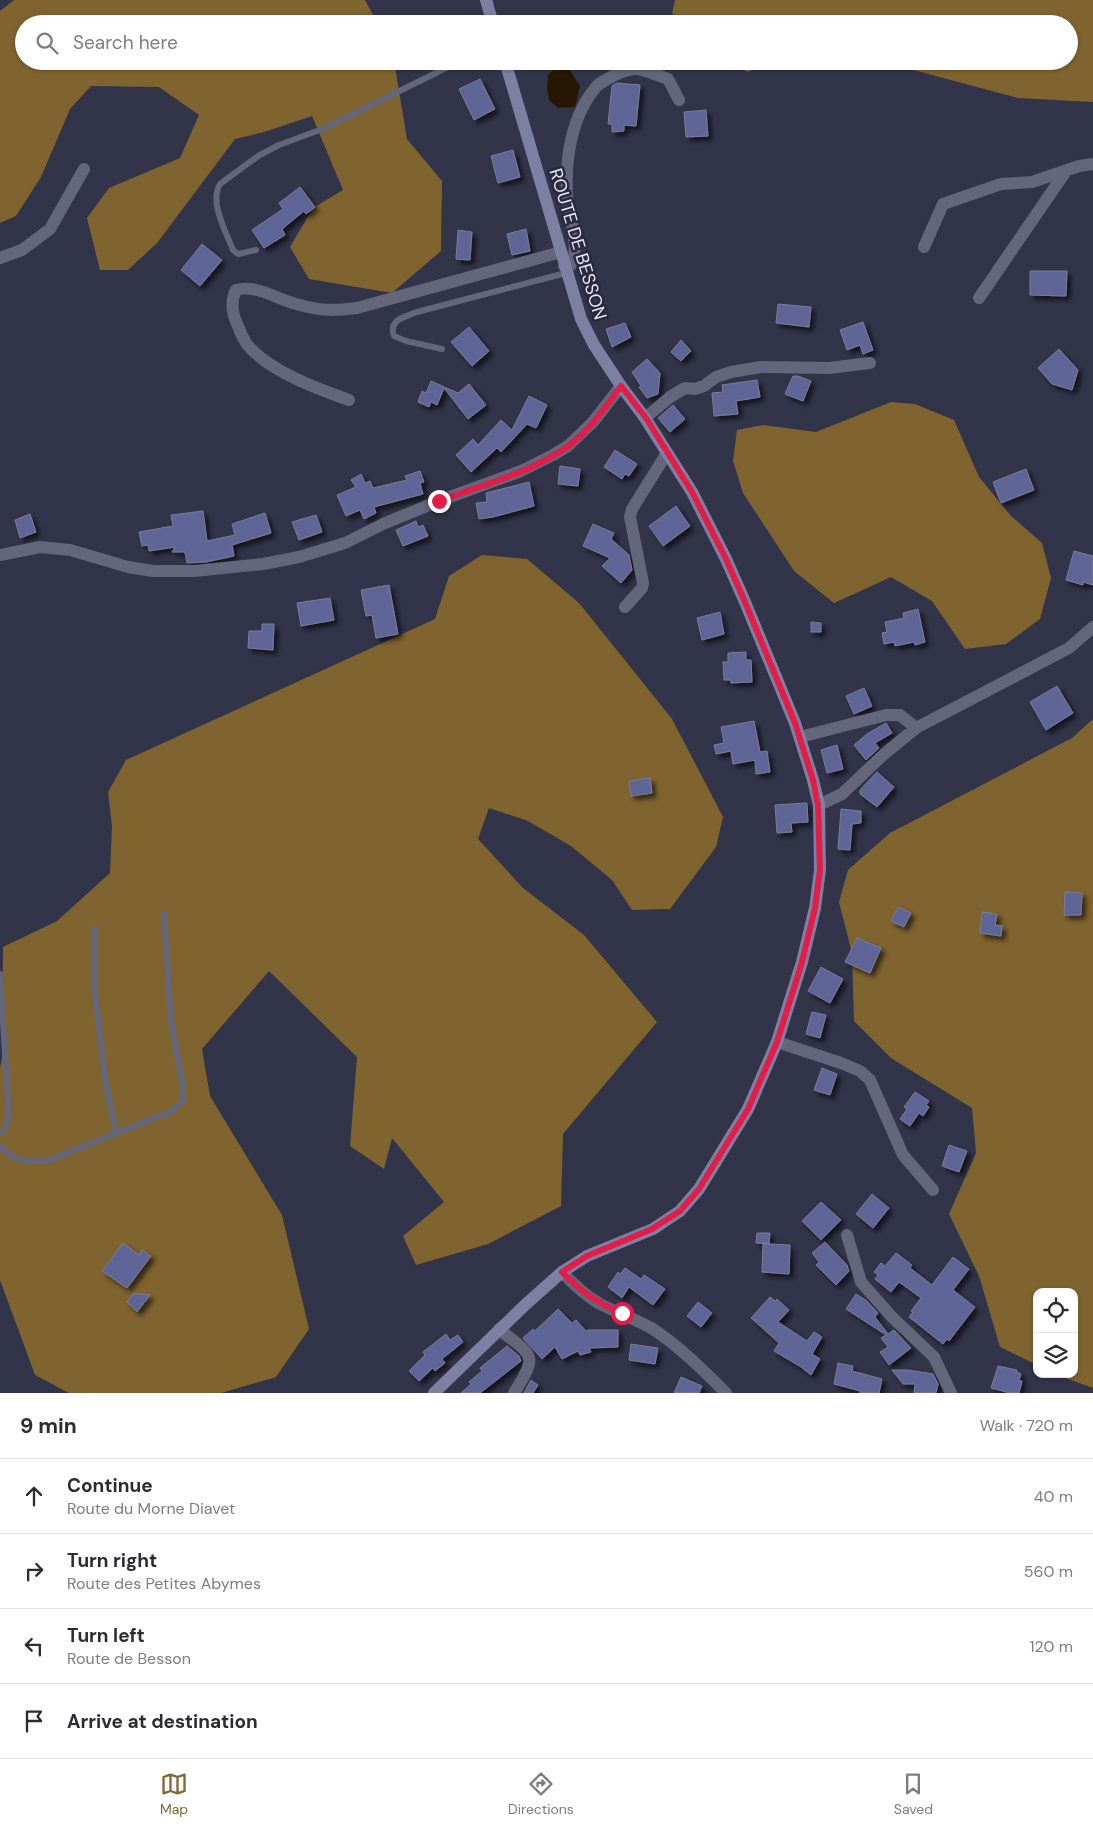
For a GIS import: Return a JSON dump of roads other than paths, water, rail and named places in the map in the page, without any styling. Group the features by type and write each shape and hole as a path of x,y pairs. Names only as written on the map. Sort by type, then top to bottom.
{"main road":[{"path":"486,0 490,15"},
{"name":"ROUTE DE BESSON","path":"434,1393 562,1272 587,1256 652,1229 680,1211 699,1189 748,1109 777,1042 802,962 815,908 820,870 818,805 813,780 800,737 726,559 692,492 646,418 621,386 594,345 580,319 508,70"}],"street":[{"path":"565,269 575,260 567,194 568,152 574,129 590,96 598,85 616,74 631,70"},
{"path":"638,70 668,80 679,100"},
{"path":"924,247 943,204 1001,184 1032,182 1093,164"},
{"path":"0,258 22,250 50,229 84,169"},
{"path":"980,298 1066,171"},
{"path":"349,400 307,385 259,357 246,342 234,317 232,299 236,290 243,288 251,289 295,304 331,312 357,308 561,252"},
{"path":"646,418 670,397 685,388 695,389 704,386 716,377 731,372 761,367 829,368 870,363"},
{"path":"0,555 40,547 70,550 128,568 153,571 194,571 263,564 299,557 345,543 383,524 521,471 553,455 568,446 593,422 621,386"},
{"path":"625,607 642,588 643,583 630,517 632,508 668,453"},
{"path":"818,805 842,794 883,755 916,728 1069,648 1093,627"},
{"path":"800,737 886,715 900,715 916,728"},
{"path":"777,1042 842,1063 860,1071 870,1080 902,1155 933,1190"},
{"path":"847,1235 862,1282 891,1316 934,1357 951,1393"},
{"path":"562,1272 578,1288 599,1303 631,1317 655,1331 697,1365 726,1393"},
{"path":"500,1329 528,1353 530,1361 528,1370 514,1393"}],"lane":[{"path":"256,250 238,254 233,250 216,204 217,190 220,184 265,152 325,128 442,70"},
{"path":"442,349 406,341 394,336 392,325 397,320 417,312 565,269"},
{"path":"0,1146 9,1155 26,1161 48,1160 172,1111 182,1101 183,1086 170,1013 164,914"},
{"path":"95,929 95,994 99,1038 116,1133"},
{"path":"0,974 9,1116 4,1130 0,1133"}]}
